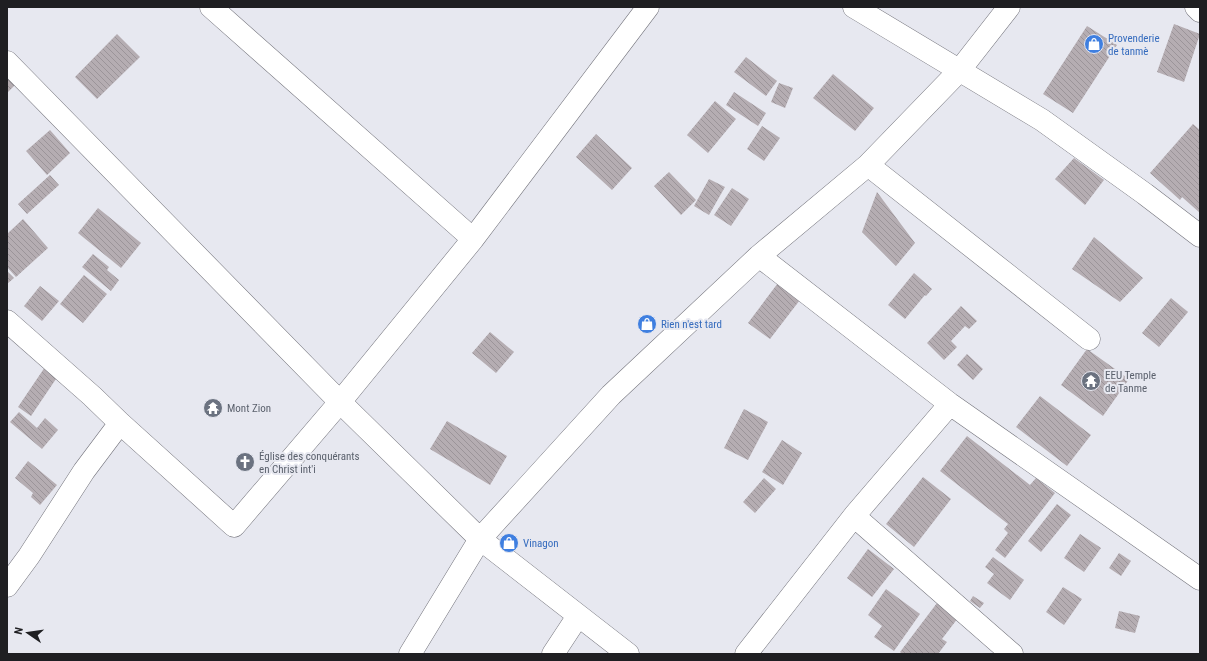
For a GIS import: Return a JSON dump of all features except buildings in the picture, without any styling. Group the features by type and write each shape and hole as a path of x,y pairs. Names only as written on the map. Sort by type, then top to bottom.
{"street":[{"path":"210,7 473,239"},
{"path":"7,321 92,396 234,526 340,402 473,239 648,7"},
{"path":"854,7 1042,120 1145,194 1200,236"},
{"path":"410,654 480,539 611,395 759,256 868,165 959,71 1009,7"},
{"path":"1196,7 1200,11"},
{"path":"7,62 340,402 480,539 628,654"},
{"path":"868,165 1089,339"},
{"path":"759,256 950,404 1200,578"},
{"path":"746,654 854,516 950,404"},
{"path":"7,586 29,556 84,471 120,423"},
{"path":"854,516 1012,654"},
{"path":"553,654 578,616"}],"place":[{"name":"Provenderie de tanmè","path":"1094,44"},
{"name":"Rien n'est tard","path":"647,324"},
{"name":"EEU Temple de Tanme","path":"1091,381"},
{"name":"Mont Zion","path":"213,408"},
{"name":"Église des conquérants en Christ int'i","path":"245,462"},
{"name":"Vinagon","path":"509,543"}]}
